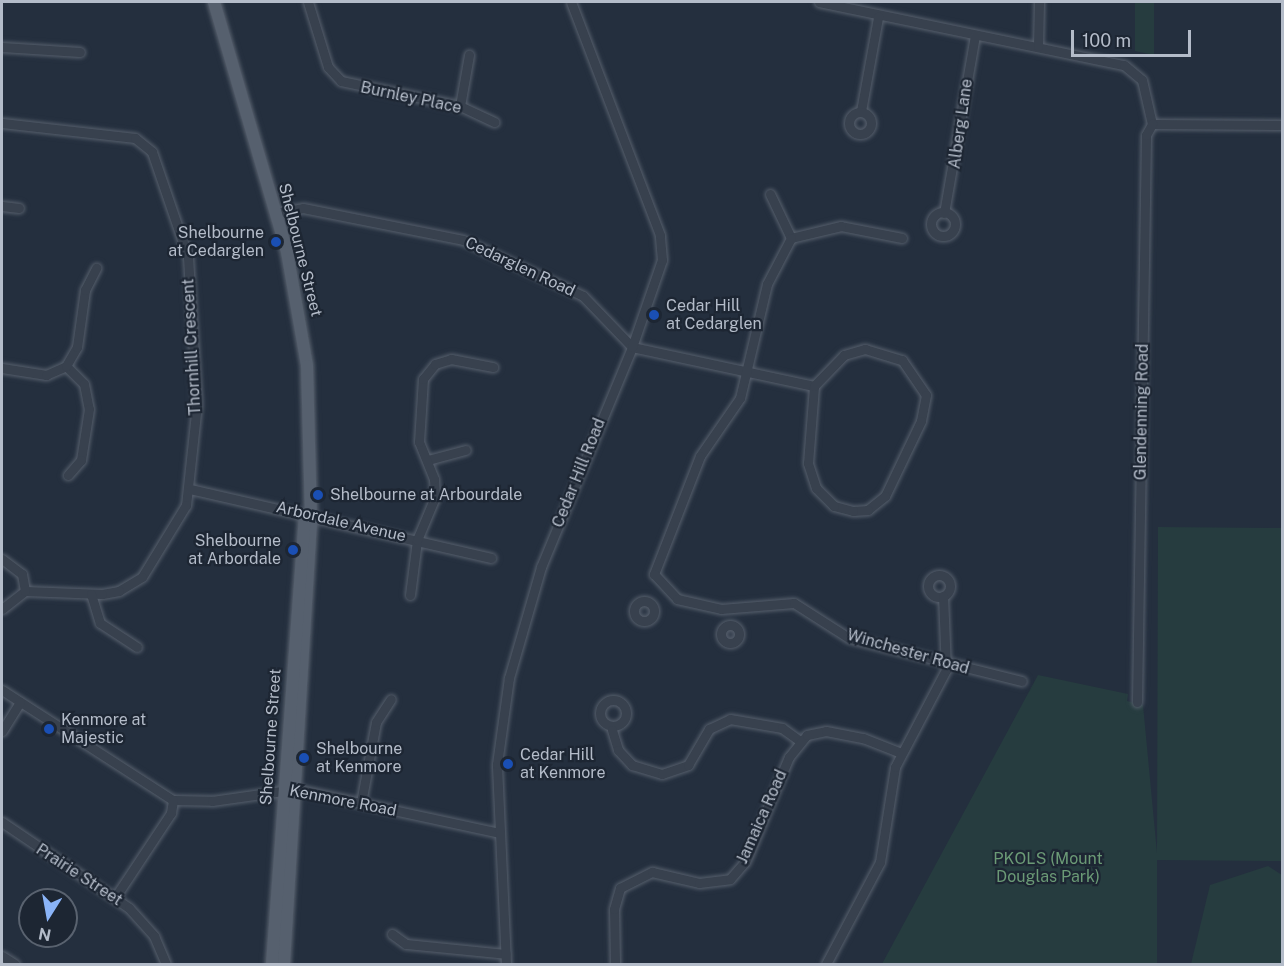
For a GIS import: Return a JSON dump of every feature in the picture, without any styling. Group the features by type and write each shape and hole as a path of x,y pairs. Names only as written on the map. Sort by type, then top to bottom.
{"main road":[{"name":"Shelbourne Street","path":"214,2 275,213 304,345 307,513 290,789 284,964"},
{"name":"Shelbourne Street","path":"272,964 290,789"}],"street":[{"name":"Burnley Place","path":"308,2 328,67 341,81 459,106 494,122"},
{"name":"Cedar Hill Road","path":"506,959 497,764 509,678 541,567 618,372 632,347 659,275 661,241 571,2"},
{"path":"819,2 878,16 1124,64 1142,80 1152,124 1282,125"},
{"path":"1038,46 1039,2"},
{"path":"861,111 878,16"},
{"name":"Alberg Lane","path":"944,213 975,34"},
{"path":"2,47 80,52"},
{"path":"459,106 470,55"},
{"name":"Thornhill Crescent","path":"2,123 135,138 152,152 188,257 197,404 190,489 174,531 142,577 118,591 91,594 25,591"},
{"name":"Glendenning Road","path":"1137,702 1146,135 1152,124"},
{"path":"770,194 791,238"},
{"path":"2,206 19,208"},
{"name":"Cedarglen Road","path":"275,213 303,208 463,240 583,296 632,347"},
{"path":"651,604 662,588 654,574 656,559 700,456 740,398 767,284 791,238 841,226 902,238"},
{"path":"2,368 46,375 66,366 77,347 85,290 96,268"},
{"path":"632,347 814,386"},
{"path":"865,349 902,360 926,395 921,421 885,496 868,510 834,506 816,488 808,462 814,386 844,355 865,349"},
{"path":"410,595 417,540 435,497 428,460 419,442 423,380 435,364 451,359 493,367"},
{"path":"66,366 84,384 89,409 81,460 68,475"},
{"path":"428,460 466,450"},
{"name":"Arbordale Avenue","path":"190,489 307,513 491,558"},
{"path":"2,559 22,574 25,591 2,609"},
{"name":"Winchester Road","path":"662,588 677,599 730,609 794,603 849,638 1022,681"},
{"path":"91,594 100,623 137,647"},
{"path":"826,964 880,862 889,786 901,753 945,663 948,633 943,596"},
{"path":"730,609 731,625"},
{"path":"2,690 173,800 171,813 116,896"},
{"path":"361,803 374,731 391,699"},
{"path":"2,731 20,702"},
{"path":"612,730 618,750 632,765 662,774 688,765 709,729 730,719 782,728 800,741 826,731 901,753"},
{"name":"Jamaica Road","path":"615,964 614,909 620,888 652,872 699,883 730,879 745,862 800,741"},
{"name":"Kenmore Road","path":"173,800 212,801 290,789 499,833"},
{"name":"Prairie Street","path":"2,822 116,896 154,936 166,964"},
{"path":"392,934 406,944 506,959"},
{"path":"2,956 15,964"}],"green space":[{"path":"1135,2 1154,2 1154,55 1135,51"},
{"name":"PKOLS (Mount Douglas Park)","path":"1158,527 1282,528 1282,861 1157,860 1157,964 882,964 1038,675 1128,694 1127,701 1143,705 1157,853"},
{"path":"1268,866 1282,875 1282,964 1191,964 1210,885"}],"place":[{"name":"Shelbourne at Cedarglen","path":"276,242"},
{"name":"Cedar Hill at Cedarglen","path":"654,315"},
{"name":"Shelbourne at Arbourdale","path":"318,495"},
{"name":"Shelbourne at Arbordale","path":"293,550"},
{"name":"Kenmore at Majestic","path":"49,729"},
{"name":"Shelbourne at Kenmore","path":"304,758"},
{"name":"Cedar Hill at Kenmore","path":"508,764"}]}
